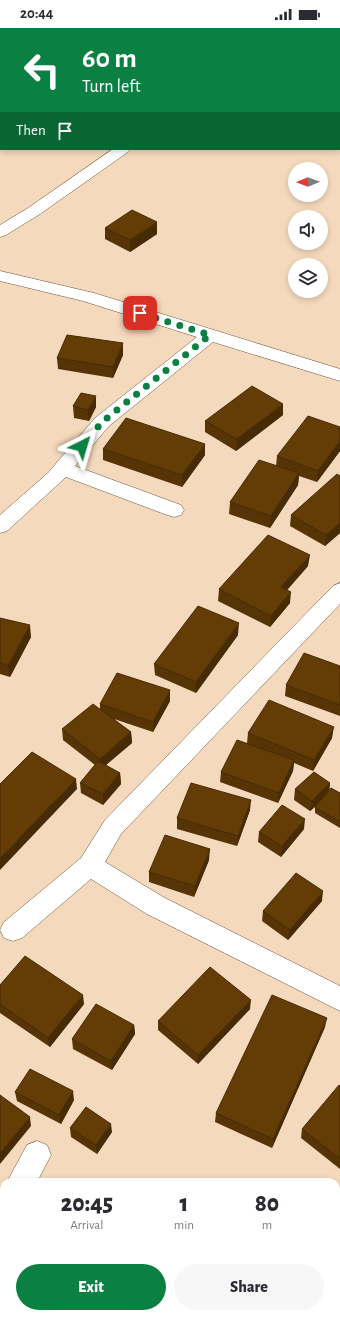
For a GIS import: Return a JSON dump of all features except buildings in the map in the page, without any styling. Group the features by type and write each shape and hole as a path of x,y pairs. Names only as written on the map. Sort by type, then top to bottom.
{"street":[{"path":"0,232 34,211 122,150"},
{"path":"0,276 88,297 340,375"},
{"path":"0,526 56,478 102,422 210,335"},
{"path":"63,470 174,510"},
{"path":"13,930 90,865 113,827 340,591"},
{"path":"90,865 156,906 340,999"},
{"path":"24,1178 38,1155"}],"route":[{"path":"82,446 102,422 210,335 140,313"}]}
